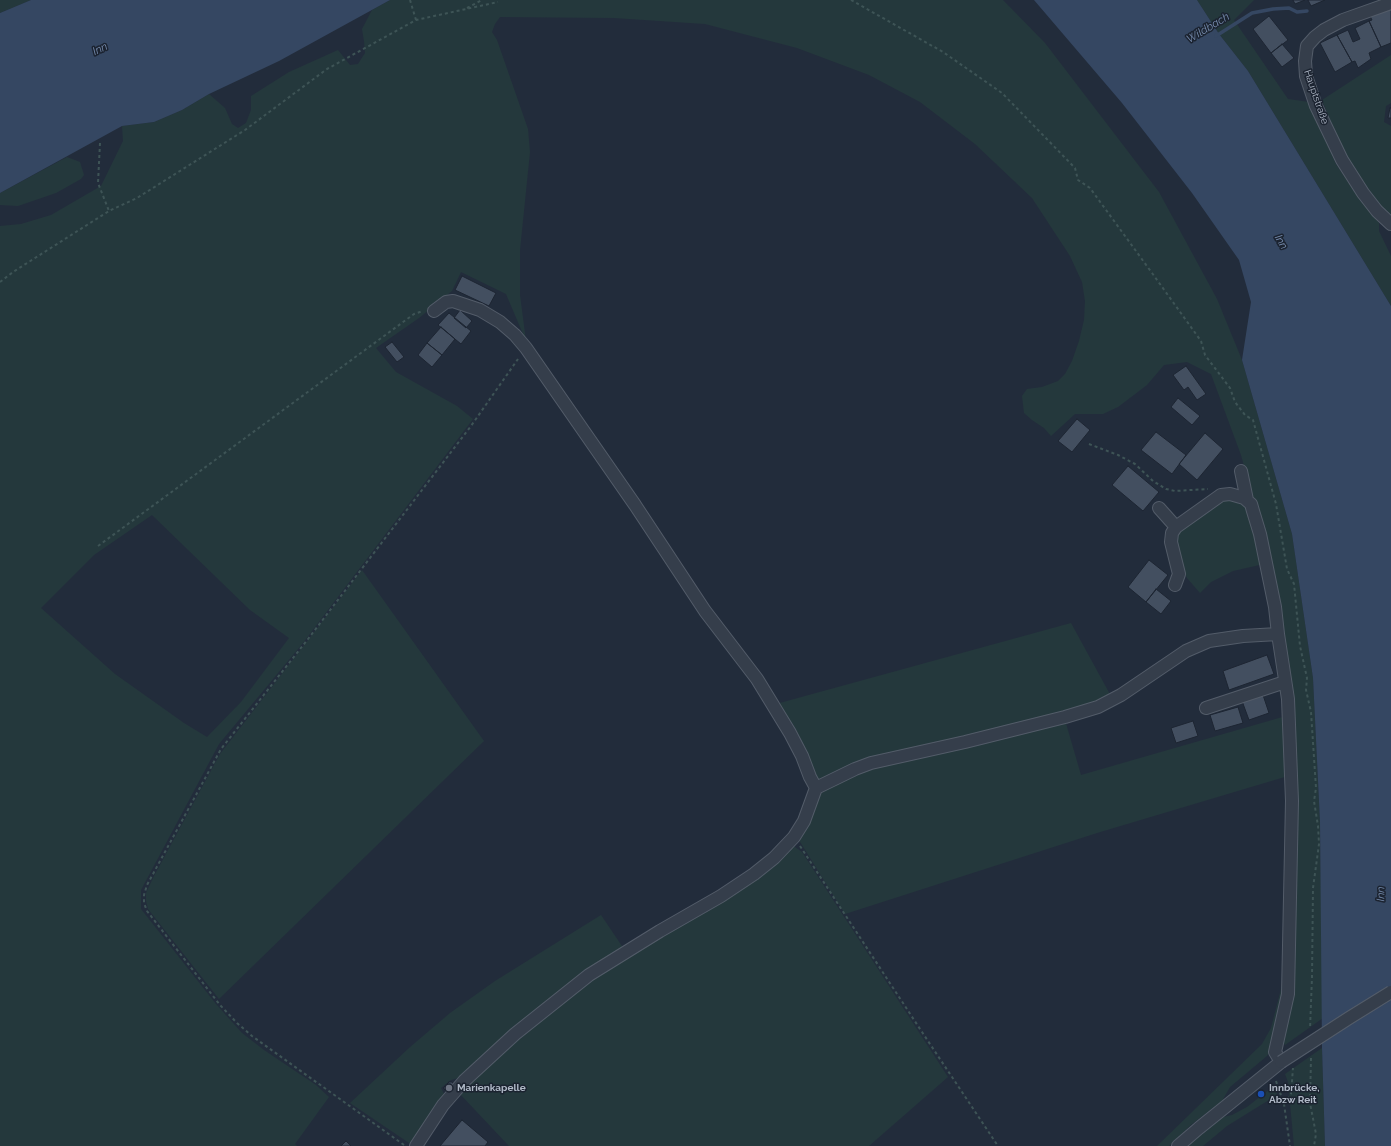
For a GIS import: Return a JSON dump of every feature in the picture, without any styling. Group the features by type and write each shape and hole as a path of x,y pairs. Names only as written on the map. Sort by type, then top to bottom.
{"street":[{"name":"Hauptstraße","path":"1391,4 1343,20 1324,30 1307,46 1305,54 1305,68 1316,106 1342,160 1363,193 1377,211 1391,224"},
{"path":"434,311 446,302 453,301 480,310 500,322 515,335 526,348 635,504 701,605 757,679 790,733 816,788"},
{"path":"1240,471 1260,534 1275,606 1289,715 1292,801 1288,994 1275,1052 1281,1062"},
{"path":"1175,585 1179,574 1171,542 1172,533 1176,526 1217,497 1226,494 1236,494 1248,500"},
{"path":"1159,508 1176,526"},
{"path":"416,1146 443,1105 464,1081 522,1029 589,975 660,931 721,896 754,874 774,858 794,837 804,821 816,788 843,774 871,763 973,740 1065,717 1098,707 1121,696 1186,651 1209,641 1243,636 1278,634"},
{"path":"1206,708 1285,682"},
{"path":"1178,1146 1281,1062 1391,992"}],"path":[{"path":"410,0 416,20"},
{"path":"464,10 482,0"},
{"path":"851,0 943,52 1002,93 1075,168 1078,180 1090,188 1186,321"},
{"path":"0,282 13,272 109,211 137,198 245,130 327,69 416,20 498,2"},
{"path":"100,143 98,183 109,211"},
{"path":"98,546 414,314 420,311 434,311"},
{"path":"405,1146 252,1036 237,1023 220,1005 147,911 144,903 144,895 147,885 221,749 308,639 461,438 526,348"},
{"path":"1089,444 1118,455 1135,464 1153,481 1166,489 1175,491 1215,489 1226,494"},
{"path":"1310,1035 1313,888 1319,844 1315,811"},
{"path":"794,837 998,1146"},
{"path":"1311,1058 1310,1103 1316,1134 1314,1146"},
{"path":"1269,1072 1277,1082 1284,1104 1290,1146"}],"green space":[{"path":"0,0 31,0 0,13"},
{"path":"390,0 1003,0 1045,43 1159,192 1217,299 1242,360 1292,534 1313,678 1320,822 1323,1018 1285,1045 1283,1042 1295,789 1258,516 1241,455 1211,374 1187,362 1164,365 1147,385 1118,407 1103,414 1075,414 1051,436 1044,428 1024,413 1022,396 1027,389 1042,387 1058,381 1065,374 1072,361 1084,320 1085,301 1082,282 1070,256 1032,198 975,144 920,102 869,75 797,48 705,24 614,18 500,17 492,32 497,40 528,129 530,152 520,250 520,295 526,341 506,294 461,272 452,291 419,318 376,348 396,372 457,406 473,419 303,643 219,744 141,890 141,909 216,1004 242,1033 264,1050 316,1085 329,1097 295,1144 297,1146 0,1146 0,226 21,224 51,215 101,186 123,141 122,126 154,122 182,110 209,94 225,108 232,124 238,128 246,123 251,110 251,96 289,72 338,50 350,65 358,64 365,53 362,29 372,10","holes":["152,515 250,610 289,638 241,702 207,737 184,723 115,674 41,608 94,555"]},
{"path":"1197,0 1254,0 1234,20 1288,99 1309,102 1336,164 1356,194 1379,223 1379,231 1391,256 1391,306 1248,71 1219,34"},
{"path":"1391,55 1391,103 1386,106 1384,122 1391,126 1391,215 1383,210 1344,154 1322,100"},
{"path":"67,157 80,162 84,175 81,179 56,193 18,206 0,205 0,193"},
{"path":"1220,500 1238,500 1247,507 1264,564 1233,571 1211,582 1200,593 1187,578 1177,556 1175,538 1179,530"},
{"path":"362,570 484,741 219,999 148,909 146,893 220,754"},
{"path":"1071,623 1112,698 1100,703 821,780 818,779 776,704"},
{"path":"1286,716 1288,776 1097,833 845,914 797,837 815,802 823,791 872,766 1065,720 1081,775"},
{"path":"790,847 795,847 802,852 948,1077 869,1146 509,1146 459,1093 483,1068 583,985"},
{"path":"601,915 624,949 466,1076 451,1080 441,1088 445,1096 412,1145 350,1103 409,1048 450,1013 495,981"},
{"path":"1284,977 1276,1042 1267,1056 1230,1087 1222,1101 1192,1124 1169,1146 1157,1146 1262,1044 1271,1028"},
{"path":"1322,1048 1325,1146 1294,1146 1288,1082 1285,1074"},
{"path":"1275,1085 1277,1095 1227,1126 1203,1146 1188,1146 1223,1117 1232,1115 1247,1107"}],"water":[{"name":"Inn","path":"31,0 390,0 279,61 209,94 182,110 154,122 122,126 0,193 0,13"},
{"name":"Inn","path":"1034,0 1197,0 1219,34 1248,71 1391,306 1391,1146 1325,1146 1322,1048 1320,822 1313,678 1292,534 1242,360 1251,302 1239,260 1192,193 1122,103"}],"building":[{"path":"1293,0 1305,0 1295,4"},
{"path":"1308,0 1325,0 1311,6"},
{"path":"1391,8 1391,43 1381,47 1369,21 1372,20 1370,16"},
{"path":"1269,16 1288,40 1271,53 1253,29"},
{"path":"1369,21 1381,47 1369,53 1371,59 1358,68 1355,61 1352,62 1337,35 1348,30 1353,42 1360,39 1355,28"},
{"path":"1337,35 1352,62 1335,72 1320,43"},
{"path":"1282,44 1294,58 1282,67 1271,53"},
{"path":"1390,108 1391,118 1388,118"},
{"path":"462,276 496,293 489,306 455,290"},
{"path":"460,310 472,321 466,328 454,318"},
{"path":"449,313 471,331 461,344 438,325"},
{"path":"441,327 455,339 442,355 427,343"},
{"path":"392,342 404,357 397,362 385,347"},
{"path":"427,343 442,355 432,367 418,355"},
{"path":"1186,366 1206,394 1197,400 1188,387 1184,390 1173,375"},
{"path":"1178,398 1200,416 1192,425 1171,407"},
{"path":"1077,419 1090,430 1072,452 1058,441"},
{"path":"1156,432 1186,455 1172,474 1141,450"},
{"path":"1205,433 1223,449 1197,480 1179,464"},
{"path":"1128,466 1159,492 1143,511 1112,485"},
{"path":"1149,560 1168,575 1146,602 1128,587"},
{"path":"1156,589 1171,601 1161,614 1146,602"},
{"path":"1267,655 1274,674 1229,690 1223,671"},
{"path":"1263,695 1269,713 1249,720 1242,701"},
{"path":"1238,707 1243,723 1215,731 1210,715"},
{"path":"1193,721 1198,736 1176,743 1171,728"},
{"name":"Marienkapelle","path":"449,1082 452,1082 454,1085 448,1093 443,1088"},
{"path":"462,1120 488,1142 485,1146 440,1146"},
{"path":"346,1141 351,1146 341,1146"}],"waterway":[{"name":"Wildbach","path":"1216,36 1252,13 1289,8 1297,12 1307,11"}],"place":[{"name":"Marienkapelle","path":"449,1088"},
{"name":"Innbrücke, Abzw Reit","path":"1261,1094"}]}
